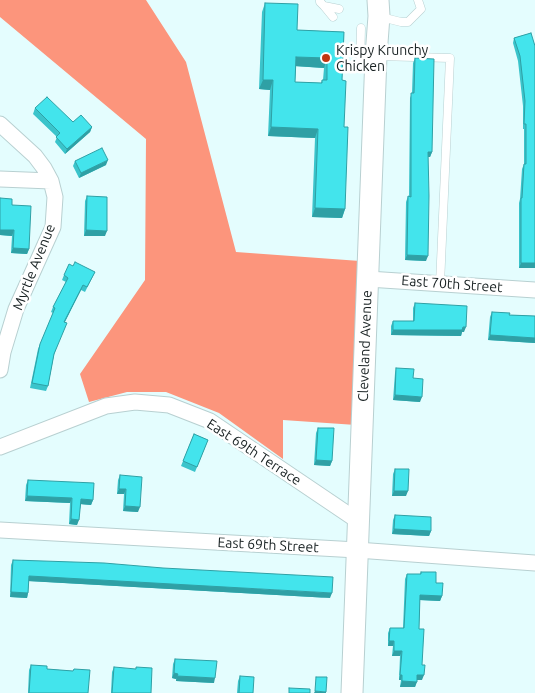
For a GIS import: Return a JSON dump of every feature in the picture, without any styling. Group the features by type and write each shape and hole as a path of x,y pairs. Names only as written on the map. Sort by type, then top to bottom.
{"main road":[{"name":"Cleveland Avenue","path":"352,693 378,8"}],"street":[{"name":"Myrtle Avenue","path":"0,124 44,168 51,181 55,197 53,228 16,308 2,352 0,370"},
{"path":"0,179 51,181"},
{"name":"East 70th Street","path":"368,279 535,290"},
{"name":"East 69th Terrace","path":"0,447 106,406 135,402 169,405 210,421 358,521"},
{"name":"East 69th Street","path":"0,530 357,550 535,563"}],"lane":[{"path":"378,8 401,22 408,22 425,7 418,0"},
{"path":"322,3 339,9"},
{"path":"322,3 333,17"},
{"path":"361,28 358,37 360,66 376,61 450,58 440,284"}],"shaded area":[{"path":"0,0 146,0 186,62 236,252 360,261 356,425 283,420 283,459 219,413 166,392 127,392 89,402 80,374 145,280 146,139 0,17"}],"building":[{"path":"265,3 298,4 297,30 344,32 342,80 346,81 344,127 348,127 345,209 315,208 318,129 271,127 273,80 263,80","holes":["296,57 327,58 327,80 322,80 322,83 295,82"]},
{"path":"531,33 535,46 535,263 521,263 521,198 524,164 526,164 526,124 524,124 525,101 520,56 514,38"},
{"path":"415,58 434,59 432,152 428,152 428,256 407,255 408,196 411,197 411,93 414,93"},
{"path":"47,97 73,122 81,115 92,127 67,149 56,137 60,133 35,108"},
{"path":"102,148 108,160 81,173 75,161"},
{"path":"87,196 107,197 107,231 86,230"},
{"path":"0,198 12,199 12,205 31,206 29,249 13,248 14,230 0,230"},
{"path":"75,262 95,272 87,287 83,285 64,322 67,323 54,354 48,386 32,383 40,344 55,308 53,307 68,278 64,275 69,264 73,266"},
{"path":"415,303 467,306 466,327 463,327 462,330 393,330 393,321 414,321"},
{"path":"492,312 535,316 535,338 490,335"},
{"path":"396,368 414,369 413,378 423,379 422,397 395,395"},
{"path":"318,428 334,428 332,461 316,460"},
{"path":"194,434 208,440 197,467 183,461"},
{"path":"395,469 409,469 408,491 394,491"},
{"path":"120,475 142,477 140,507 125,506 126,489 119,489"},
{"path":"28,480 94,483 93,500 81,499 79,520 71,519 72,498 27,496"},
{"path":"395,515 431,517 431,531 394,529"},
{"path":"13,560 104,563 333,577 332,593 29,576 28,593 11,592"},
{"path":"421,572 436,572 436,583 443,583 442,596 420,595 419,629 424,629 422,665 425,665 424,675 417,675 417,682 402,681 402,675 400,675 402,651 394,651 394,641 389,641 390,628 404,628 407,574 421,574"},
{"path":"175,659 217,661 215,678 177,676 178,674 174,673"},
{"path":"31,665 47,666 47,669 90,670 88,693 29,693"},
{"path":"114,667 152,668 151,693 112,693"},
{"path":"240,676 254,677 253,693 239,693"},
{"path":"316,677 327,677 326,692 315,691"},
{"path":"289,688 310,689 310,693 289,693"}],"place":[{"name":"Krispy Krunchy Chicken","path":"326,58"}]}
